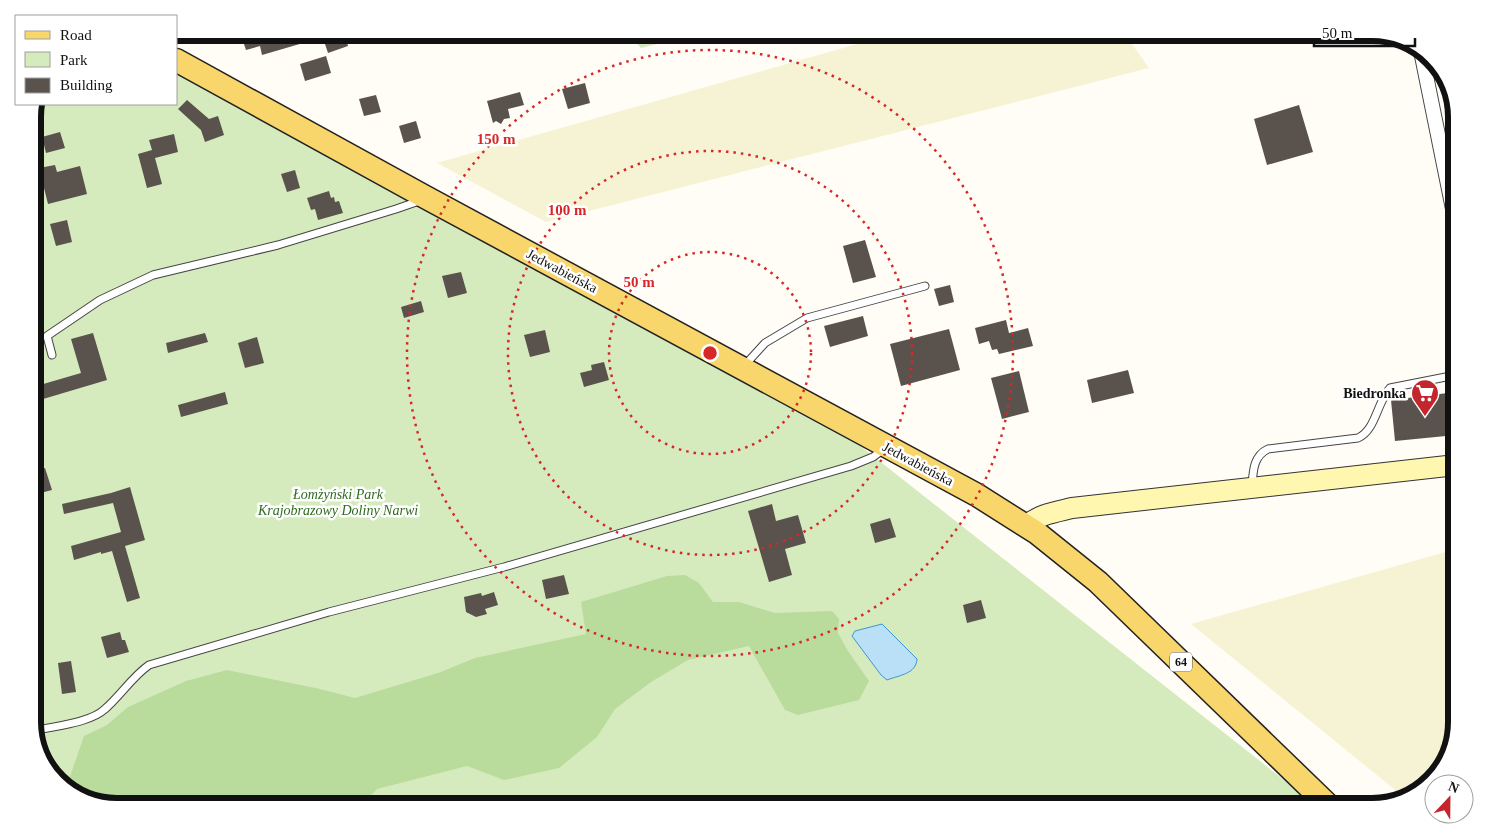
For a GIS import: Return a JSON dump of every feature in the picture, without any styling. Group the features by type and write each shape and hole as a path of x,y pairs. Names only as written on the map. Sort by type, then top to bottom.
{"main road":[{"name":"Jedwabieńska","path":"178,61 977,495 1027,526"},
{"path":"1027,526 1034,520 1048,514 1072,508 1448,465"},
{"name":"64","path":"1027,526 1053,544 1105,588 1321,798"}],"street":[{"path":"1423,61 1448,184"}],"lane":[{"path":"52,355 47,336 100,300 154,275 278,245 427,198"},
{"path":"742,369 764,343 807,318 925,286"},
{"path":"1252,487 1256,461 1263,451 1358,438 1368,431 1385,393 1390,388 1448,377"},
{"path":"41,728 87,719 104,711 140,671 150,665 329,612 504,567 851,466 873,457 886,447"}],"shaded area":[{"path":"868,41 1130,41 1149,68 546,222 437,163"},
{"path":"1448,551 1448,722 1445,742 1438,760 1428,774 1424,774 1424,778 1410,788 1399,793 1191,624"}],"green space":[{"path":"635,41 668,41 641,48"},
{"name":"Łomżyński Park Krajobrazowy Doliny Narwi","path":"178,59 849,437 1306,798 117,798 97,795 79,788 63,776 49,756 41,727 42,105 178,105"},
{"path":"685,575 699,583 713,602 739,602 775,613 832,611 839,619 838,633 869,681 859,700 798,715 785,710 749,646 688,660 651,682 615,709 597,737 559,768 504,780 467,766 377,789 369,798 117,798 88,792 69,780 84,736 107,725 128,707 186,681 227,670 355,698 438,673 475,658 586,634 581,602 667,576"}],"water":[{"path":"882,624 917,659 914,668 910,671 887,680 881,675 852,636 855,631"}],"building":[{"path":"243,41 310,41 262,55 260,46 246,50"},
{"path":"324,41 347,41 348,46 328,53"},
{"path":"326,56 331,73 305,81 300,64"},
{"path":"585,83 590,103 568,109 562,89"},
{"path":"520,92 524,105 508,109 510,118 504,119 501,124 496,121 493,123 487,101"},
{"path":"376,95 381,112 364,116 359,99"},
{"path":"187,100 209,119 218,116 224,135 205,142 201,130 178,109"},
{"path":"1299,105 1313,152 1267,165 1254,119"},
{"path":"416,121 421,138 404,143 399,126"},
{"path":"60,132 65,148 46,153 42,137"},
{"path":"174,134 178,152 155,158 162,184 147,188 138,154 152,150 149,140"},
{"path":"55,165 57,172 80,166 87,194 48,204 41,176 41,168"},
{"path":"295,170 300,188 287,192 281,174"},
{"path":"329,191 331,198 334,197 335,202 339,201 343,213 318,220 315,209 311,210 307,198"},
{"path":"67,220 72,242 56,246 50,224"},
{"path":"865,240 876,277 853,283 843,246"},
{"path":"461,272 467,293 448,298 442,276"},
{"path":"950,285 954,302 939,306 934,289"},
{"path":"421,301 424,312 404,318 401,307"},
{"path":"863,316 868,336 830,347 824,326"},
{"path":"1006,320 1009,333 1028,328 1033,346 999,354 997,349 992,350 989,341 979,344 975,328"},
{"path":"949,329 960,370 901,386 890,344"},
{"path":"545,330 550,352 530,357 524,335"},
{"path":"93,333 107,380 41,400 41,385 81,373 71,339"},
{"path":"205,333 208,342 168,353 166,343"},
{"path":"41,335 44,347 41,348"},
{"path":"257,337 264,363 245,368 238,343"},
{"path":"604,362 609,380 584,387 580,373 592,370 591,365"},
{"path":"1128,370 1134,393 1092,403 1087,380"},
{"path":"1019,371 1029,412 1002,419 991,378"},
{"path":"225,392 228,404 181,417 178,405"},
{"name":"Biedronka","path":"1448,393 1448,436 1395,441 1391,400"},
{"path":"45,468 52,490 41,493 41,469"},
{"path":"130,487 145,540 125,546 140,598 127,602 112,551 101,554 101,552 74,560 71,546 121,532 113,503 64,514 62,504"},
{"path":"772,504 776,521 798,515 806,543 785,549 792,575 769,582 748,511"},
{"path":"890,518 896,537 875,543 870,524"},
{"path":"564,575 569,594 546,599 542,580"},
{"path":"494,592 498,605 485,609 487,614 476,617 466,612 464,597 481,593 482,596"},
{"path":"981,600 986,618 967,623 963,605"},
{"path":"120,632 129,652 107,658 101,637"},
{"path":"71,661 76,692 62,694 58,663"}],"place":[{"name":"Biedronka","path":"1425,417"}]}
